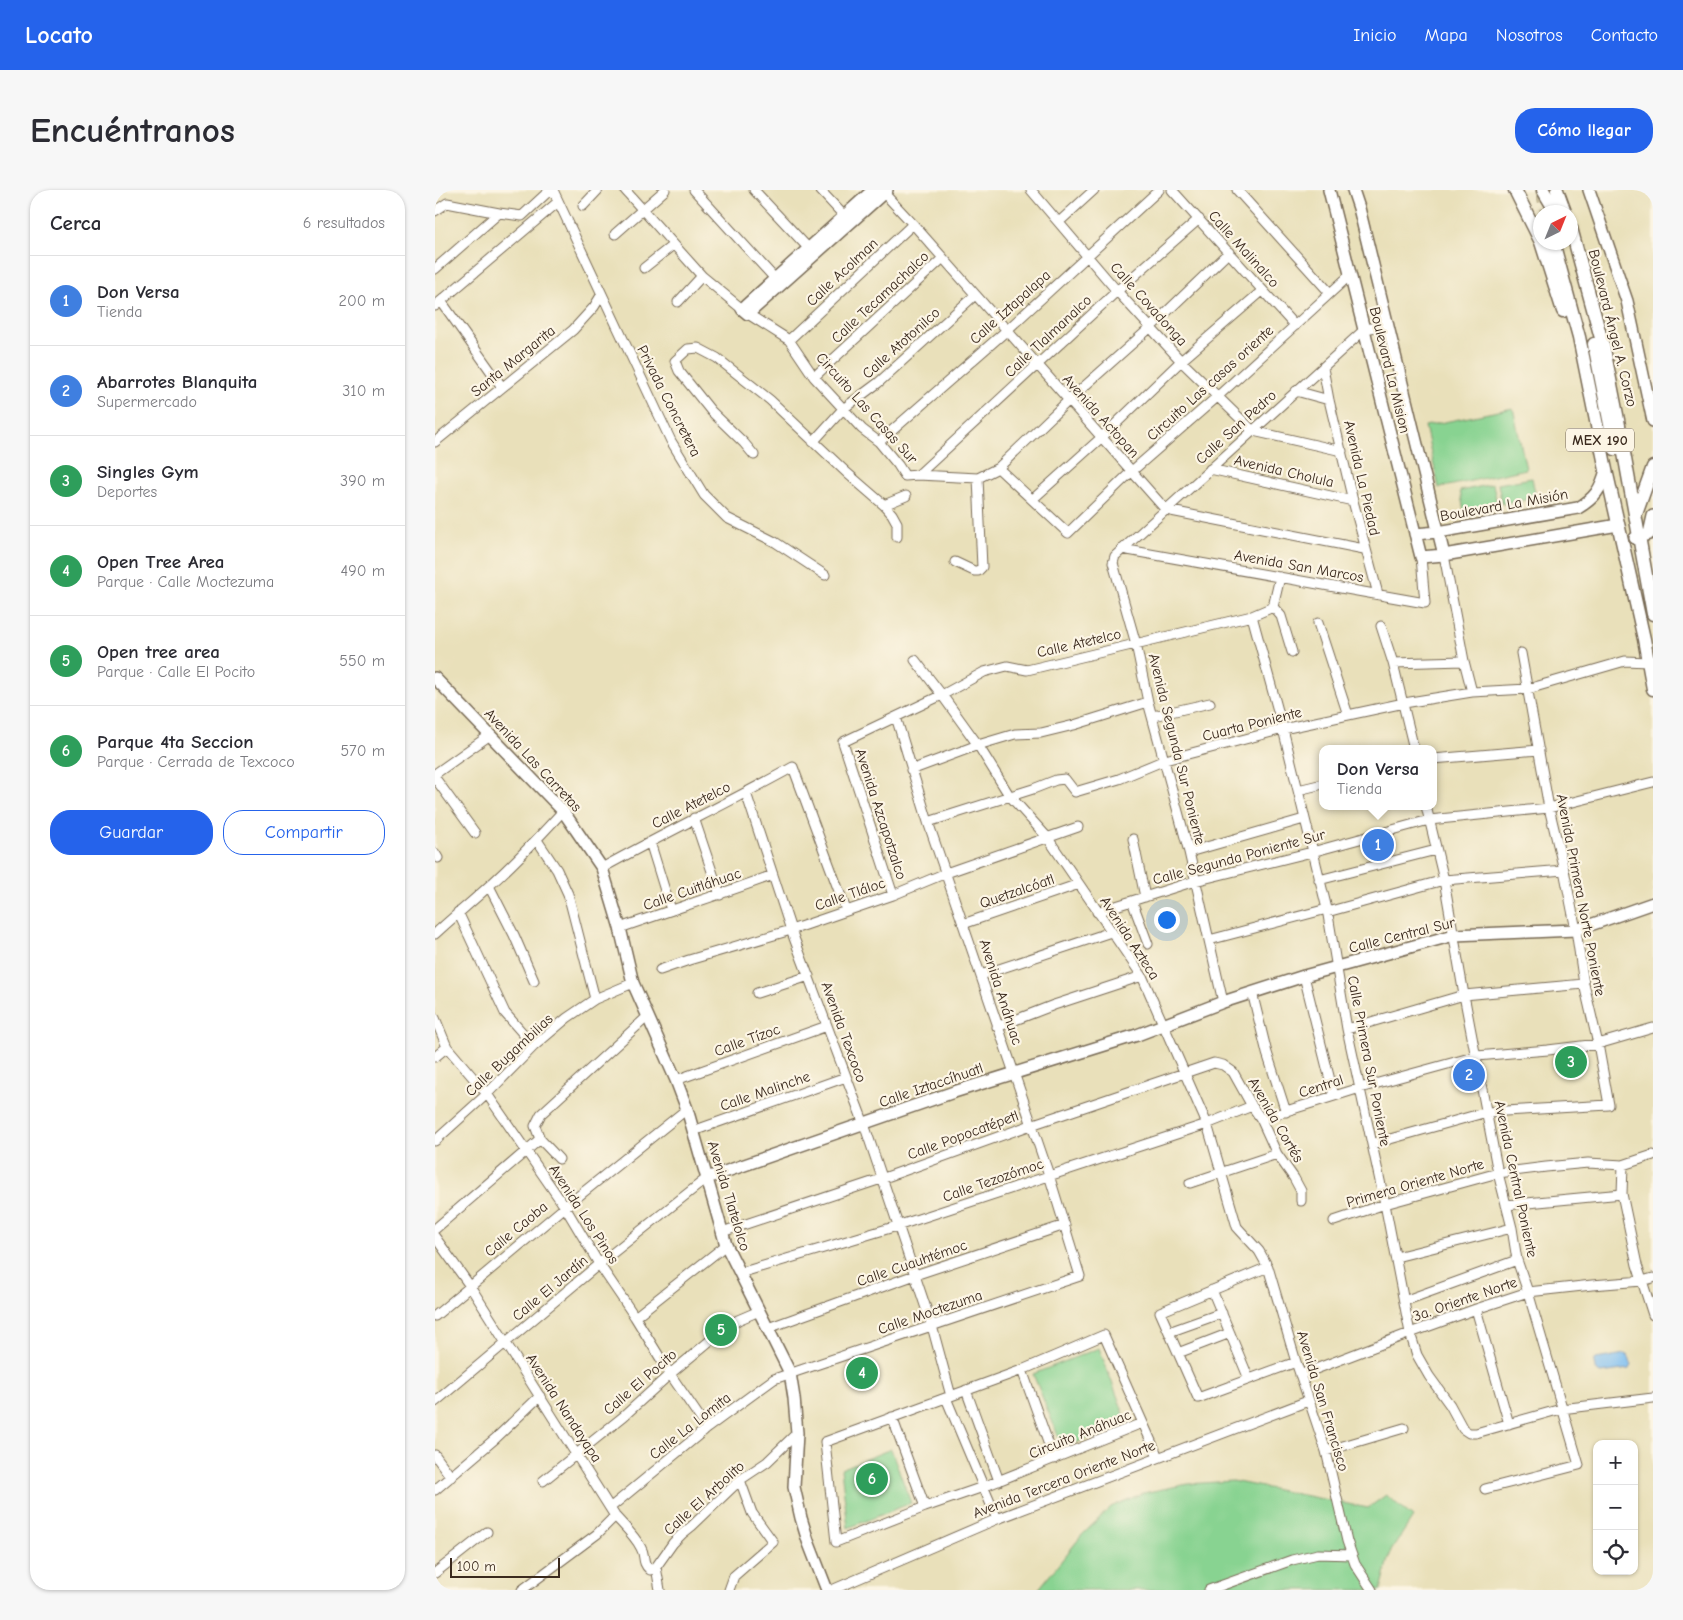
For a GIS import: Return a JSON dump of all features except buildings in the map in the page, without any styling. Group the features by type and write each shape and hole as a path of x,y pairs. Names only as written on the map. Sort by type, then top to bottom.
{"main road":[{"path":"1515,190 1533,226"},
{"path":"1543,190 1553,205"},
{"path":"1557,190 1562,205"},
{"path":"1543,250 1595,416"},
{"name":"MEX 190","path":"1555,250 1579,337 1653,689"},
{"name":"MEX 190","path":"1570,250 1590,325 1653,620"},
{"name":"Boulevard Ángel A. Corzo","path":"1577,250 1604,349 1618,420 1635,529 1653,614"},
{"path":"1635,529 1653,467"}],"street":[{"name":"Privada Concretera","path":"551,190 671,441 704,495 727,518 775,542 825,574"},
{"path":"435,211 447,203 521,216 551,190"},
{"path":"583,206 598,190"},
{"name":"Circuito Las Casas Sur","path":"625,190 702,276 745,312 789,340 814,377 862,429 879,442 905,476 978,478 999,468 1069,400 1151,327 1229,252"},
{"path":"615,234 665,190"},
{"path":"694,190 778,282"},
{"path":"754,190 812,252"},
{"path":"820,190 848,220"},
{"name":"Calle Covadonga","path":"1031,190 1117,291 1181,361 1253,432"},
{"path":"1059,222 1094,190"},
{"name":"Calle Iztapalapa","path":"879,442 1006,330 1159,190"},
{"name":"Calle Malinalco","path":"1172,190 1295,326"},
{"path":"1237,190 1330,293"},
{"name":"Boulevard La Mision","path":"1329,190 1421,558"},
{"name":"Boulevard La Mision","path":"1353,190 1359,208 1443,555"},
{"path":"1589,190 1627,300 1653,421"},
{"path":"745,312 881,191"},
{"name":"Avenida Actopan","path":"881,191 913,224 1166,510"},
{"path":"502,387 438,304 558,202"},
{"path":"435,268 499,213"},
{"name":"Calle Tlalmanalco","path":"918,475 1117,291 1199,219"},
{"name":"Calle Acolman","path":"789,340 913,224"},
{"path":"644,268 673,245"},
{"name":"Calle Tecamachalco","path":"814,377 943,258"},
{"name":"Circuito Las casas oriente","path":"1033,499 1068,533 1132,471 1217,397 1350,275"},
{"path":"678,302 702,276"},
{"path":"999,468 1033,499 1102,437 1181,361 1262,290"},
{"name":"Santa Margarita","path":"435,442 573,330 594,307 602,294"},
{"name":"Calle Atotonilco","path":"813,442 843,409 879,383 975,295"},
{"path":"1365,329 1387,325"},
{"name":"Calle San Pedro","path":"1113,563 1115,556 1365,329"},
{"path":"754,455 711,411 679,371 675,361 688,350 698,348 717,358 769,400 884,505 897,523 897,537"},
{"name":"Avenida La Piedad","path":"1323,368 1353,501 1377,594"},
{"path":"1296,391 1329,400"},
{"path":"1253,432 1342,451"},
{"name":"Avenida Cholula","path":"1210,468 1353,501"},
{"name":"Boulevard La Misión","path":"1415,534 1438,532 1578,508 1591,500 1597,492 1607,470"},
{"path":"955,562 979,572 982,567 978,478"},
{"path":"884,505 906,496"},
{"path":"1166,510 1365,549"},
{"path":"1635,529 1649,534 1653,516"},
{"path":"1421,558 1618,525"},
{"name":"Avenida San Marcos","path":"1122,550 1425,603 1421,558"},
{"path":"1443,555 1472,692 1528,689 1625,661 1648,662"},
{"name":"Avenida Segunda Sur Poniente","path":"1113,563 1136,644 1147,702 1153,716 1189,852 1223,1002"},
{"path":"1280,577 1273,606 1281,616 1292,652"},
{"name":"Calle Atetelco","path":"843,742 984,672 1007,666 1027,670 1252,616 1273,606"},
{"name":"Calle Primera Sur Poniente","path":"1252,616 1283,729 1327,911 1347,1029 1361,1088 1410,1332 1417,1355 1429,1376 1450,1405 1463,1429 1476,1433 1509,1424"},
{"path":"1318,623 1348,714"},
{"path":"1381,626 1393,663 1414,745"},
{"name":"Avenida Primera Norte Poniente","path":"1487,1112 1609,1105 1598,1044 1584,984 1564,870 1549,808 1521,653"},
{"name":"Avenida Azteca","path":"915,660 978,745 1009,796 1047,838 1142,976 1207,1124 1237,1227"},
{"path":"1393,663 1465,662"},
{"name":"Avenida Las Carretas","path":"435,678 563,811 602,868"},
{"name":"Cuarta Poniente","path":"1009,796 1056,780 1065,779 1075,792 1119,779 1165,760 1283,729 1404,703 1472,692"},
{"path":"911,770 978,745 1015,734 1041,733 1147,702"},
{"path":"1153,716 1210,703"},
{"name":"Avenida Anáhuac","path":"896,717 928,822 1049,1176 1080,1276"},
{"path":"435,774 489,735"},
{"name":"Avenida Azcapotzalco","path":"843,742 893,895"},
{"path":"1437,759 1539,750"},
{"name":"Calle Atetelco","path":"602,868 793,767 846,910"},
{"path":"435,778 475,833"},
{"name":"Calle Segunda Poniente Sur","path":"1097,912 1195,881 1429,820 1549,808 1653,782"},
{"path":"1298,790 1319,785"},
{"name":"Avenida Texcoco","path":"746,793 791,930 864,1124 915,1275 932,1326 949,1397 983,1488 997,1519"},
{"path":"928,822 1009,796"},
{"name":"Avenida Central Poniente","path":"1428,810 1444,880 1498,1173 1512,1228 1517,1260 1579,1465 1485,1489"},
{"path":"435,934 537,840 563,811"},
{"path":"694,818 720,894"},
{"path":"1189,852 1304,819"},
{"name":"Calle Tláloc","path":"660,970 791,930 893,895 946,873 1078,827"},
{"path":"1133,839 1145,897"},
{"path":"537,840 557,870 567,894 595,999"},
{"path":"650,842 671,910"},
{"path":"1319,880 1436,850"},
{"name":"Avenida Tlatelolco","path":"602,868 620,928 633,983 687,1109 726,1245 789,1373 794,1398 797,1433 795,1488 808,1541 827,1590"},
{"path":"1209,940 1444,880 1564,870"},
{"name":"Calle Cuitláhuac","path":"620,928 773,875"},
{"name":"Quetzalcóatl","path":"963,924 1079,884"},
{"path":"489,886 514,935 534,982"},
{"path":"1132,901 1148,944"},
{"name":"Calle Central Sur","path":"1164,1025 1252,992 1454,934 1576,930 1653,903"},
{"path":"458,912 505,1013 534,1046"},
{"path":"981,975 1111,932"},
{"path":"757,992 809,976"},
{"path":"997,1027 1054,1005 1142,976"},
{"path":"1304,976 1334,1096"},
{"name":"Calle Bugambilias","path":"435,1141 487,1094 534,1046 567,1018 595,999 633,983"},
{"path":"1347,1029 1464,995 1584,984"},
{"path":"1252,992 1267,1053 1286,1112"},
{"path":"559,1159 539,1139 535,1126 541,1114 648,1016"},
{"name":"Avenida Los Pinos","path":"435,1018 447,1047 487,1094 565,1207 599,1264 707,1428"},
{"name":"Calle Iztaccíhuatl","path":"707,1178 954,1092 1164,1025"},
{"name":"Calle Tízoc","path":"676,1080 827,1026"},
{"path":"1477,1056 1598,1044 1653,1028"},
{"path":"435,1057 447,1047"},
{"name":"Central","path":"1261,1119 1361,1088 1477,1056"},
{"name":"Calle Popocatépetl","path":"722,1232 881,1179 1031,1125 1214,1063"},
{"name":"Avenida Cortés","path":"1214,1063 1223,1065 1233,1072 1261,1119 1277,1154 1301,1191 1301,1201"},
{"name":"Calle Malinche","path":"693,1131 846,1077"},
{"name":"Calle Tezozómoc","path":"740,1273 897,1226 1207,1124 1252,1106"},
{"name":"Calle Caoba","path":"435,1316 565,1207 687,1109"},
{"path":"1372,1144 1487,1112"},
{"path":"435,1229 539,1139"},
{"path":"1189,1183 1277,1154"},
{"path":"1653,1155 1623,1165 1622,1194 1642,1281 1653,1315"},
{"name":"Primera Oriente Norte","path":"1334,1221 1385,1204 1498,1173 1588,1164 1623,1165"},
{"name":"Calle El Jardín","path":"435,1402 599,1264 707,1178"},
{"path":"1506,1204 1622,1194"},
{"name":"Calle Cuauhtémoc","path":"768,1328 915,1275 1065,1225"},
{"name":"Avenida San Francisco","path":"1237,1227 1259,1251 1268,1267 1300,1375 1326,1452 1347,1541 1352,1555 1372,1590"},
{"path":"1396,1257 1512,1228"},
{"name":"Avenida Nandayapa","path":"435,1237 506,1343 613,1512 643,1550 643,1560 647,1567 650,1570 656,1567"},
{"path":"635,1317 726,1245"},
{"path":"1404,1301 1517,1260"},
{"path":"1268,1267 1160,1312 1199,1398 1296,1362"},
{"name":"Calle Moctezuma","path":"789,1373 1080,1276"},
{"name":"3a. Oriente Norte","path":"1300,1375 1410,1332 1528,1292 1642,1281 1653,1278"},
{"path":"1212,1290 1249,1380"},
{"path":"1476,1309 1509,1424 1561,1409 1653,1398"},
{"name":"Calle El Pocito","path":"543,1481 624,1416 718,1334 738,1320 759,1311"},
{"path":"1169,1332 1221,1313"},
{"path":"1178,1353 1230,1333"},
{"name":"Circuito Anáhuac","path":"1104,1335 1142,1423 983,1488 925,1507 836,1542 825,1442 949,1397 1022,1370 1104,1335"},
{"path":"1022,1370 1054,1459"},
{"name":"Calle La Lomita","path":"522,1590 597,1534 613,1512 707,1428 774,1380 789,1373"},
{"path":"966,1390 999,1480"},
{"path":"435,1490 540,1396"},
{"name":"Avenida Tercera Oriente Norte","path":"833,1590 997,1519 1308,1400"},
{"path":"892,1417 925,1507"},
{"path":"1142,1423 1158,1457"},
{"path":"1326,1452 1405,1428"},
{"name":"Calle El Arbolito","path":"656,1567 673,1543 740,1480 767,1462 797,1433"},
{"path":"435,1455 451,1477"},
{"path":"729,1590 734,1576 773,1542 752,1513 740,1480"},
{"path":"435,1573 487,1532"},
{"path":"1209,1590 1292,1560 1318,1554 1352,1555"},
{"path":"656,1567 661,1588"}],"green space":[{"path":"1513,408 1526,469 1439,488 1425,426"},
{"path":"1532,478 1536,498 1502,504 1498,484"},
{"path":"1493,484 1497,504 1464,511 1460,491"},
{"path":"1099,1348 1127,1422 1063,1448 1033,1374"},
{"path":"891,1449 911,1503 848,1528 841,1469"},
{"path":"1232,1481 1368,1508 1386,1495 1413,1517 1391,1551 1381,1590 1038,1590 1082,1535 1111,1507 1143,1493 1188,1484"}],"water":[{"path":"1625,1354 1629,1357 1632,1366 1629,1369 1601,1373 1594,1365 1596,1359"}],"tunnel":[{"path":"1541,190 1544,205"}],"place":[{"name":"Don Versa","path":"1378,845"},
{"name":"Singles Gym","path":"1571,1062"},
{"name":"Abarrotes Blanquita","path":"1469,1075"},
{"name":"Open tree area","path":"721,1330"},
{"name":"Open Tree Area","path":"862,1373"},
{"name":"Parque 4ta Seccion","path":"872,1479"}]}
